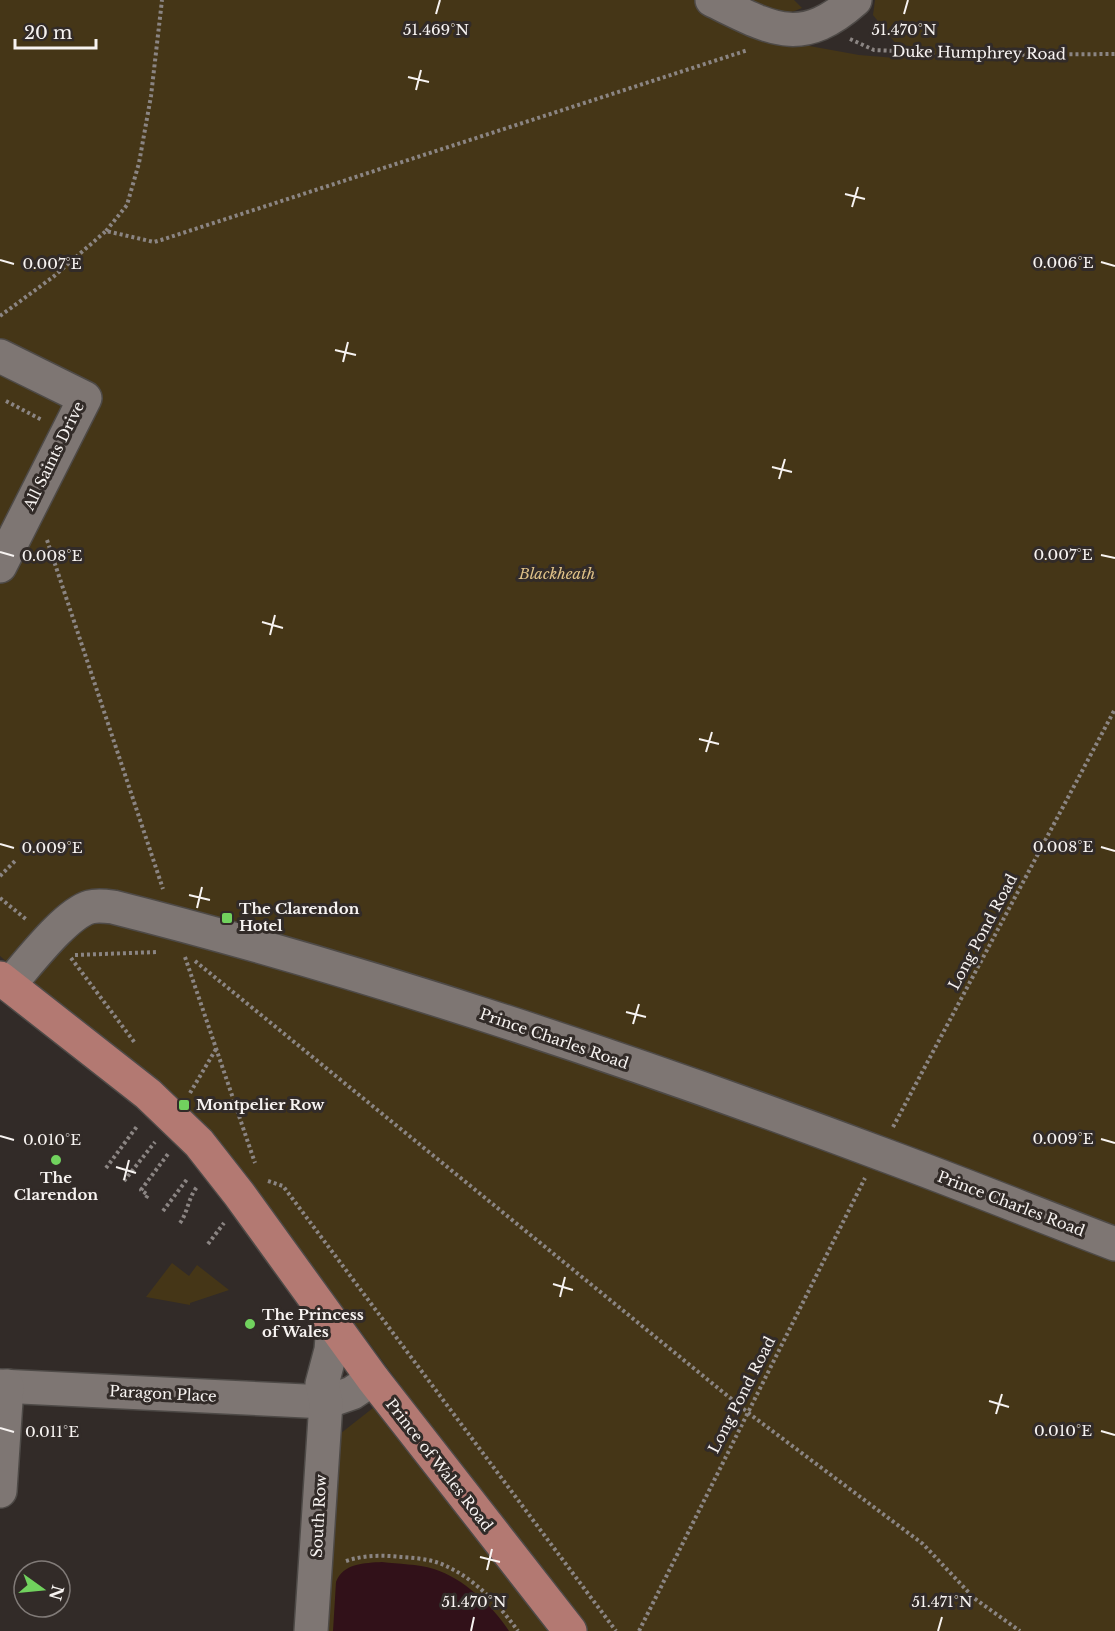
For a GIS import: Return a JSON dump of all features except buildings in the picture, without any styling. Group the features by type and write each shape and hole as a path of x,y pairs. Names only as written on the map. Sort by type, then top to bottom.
{"main road":[{"path":"5,981 145,1108 175,1119 199,1143 239,1194 333,1325"},
{"name":"Prince of Wales Road","path":"333,1325 570,1631"}],"street":[{"path":"712,0 755,21 785,30 819,26 841,13 855,0"},
{"name":"All Saints Drive","path":"0,356 85,398 0,566"},
{"name":"Prince Charles Road","path":"5,981 70,918 87,907 113,907 234,939 501,1020 889,1156 1115,1244"},
{"name":"South Row","path":"311,1631 326,1402 322,1384 331,1350 333,1325"},
{"path":"326,1402 352,1394 373,1379"},
{"path":"0,1490 3,1386"},
{"name":"Paragon Place","path":"3,1386 326,1402"}],"path":[{"path":"0,316 53,277 106,231 127,205 140,163 150,107 162,0"},
{"name":"Duke Humphrey Road","path":"819,26 873,50 981,55 1115,54"},
{"path":"106,231 154,242 161,240 752,49 769,42 785,30"},
{"path":"6,402 52,424"},
{"path":"46,539 164,892"},
{"name":"Long Pond Road","path":"889,1134 1115,709"},
{"path":"0,876 16,860"},
{"path":"0,898 31,923"},
{"path":"256,1168 183,951 747,1412 923,1544 974,1598 1020,1631"},
{"path":"139,1049 69,955 160,952"},
{"path":"184,1101 216,1049"},
{"path":"106,1168 145,1108"},
{"path":"124,1181 159,1136"},
{"path":"146,1198 148,1195 141,1190 173,1150"},
{"name":"Long Pond Road","path":"639,1631 869,1171"},
{"path":"163,1211 193,1172"},
{"path":"259,1178 283,1186 616,1631"},
{"path":"180,1223 193,1192 202,1182"},
{"path":"208,1244 227,1219"},
{"path":"341,1562 361,1556 382,1555 433,1561 446,1566 480,1589 518,1631"}],"green space":[{"name":"Blackheath","path":"0,0 724,0 804,45 859,55 896,58 897,45 873,15 875,0 1115,0 1115,1631 323,1631 336,1437 401,1386 252,1184 68,1015 0,956"},
{"path":"737,0 794,0 802,8 793,12 776,13 761,10"},
{"path":"172,1263 189,1276 197,1265 229,1290 190,1303 190,1305 146,1297"}],"shaded area":[{"path":"382,1562 428,1567 445,1573 466,1586 486,1603 509,1631 333,1631 336,1582 339,1576 355,1565"}],"place":[{"name":"The Clarendon Hotel","path":"227,918"},
{"name":"Montpelier Row","path":"184,1105"},
{"name":"The Clarendon","path":"56,1160"},
{"name":"The Princess of Wales","path":"250,1324"}]}
